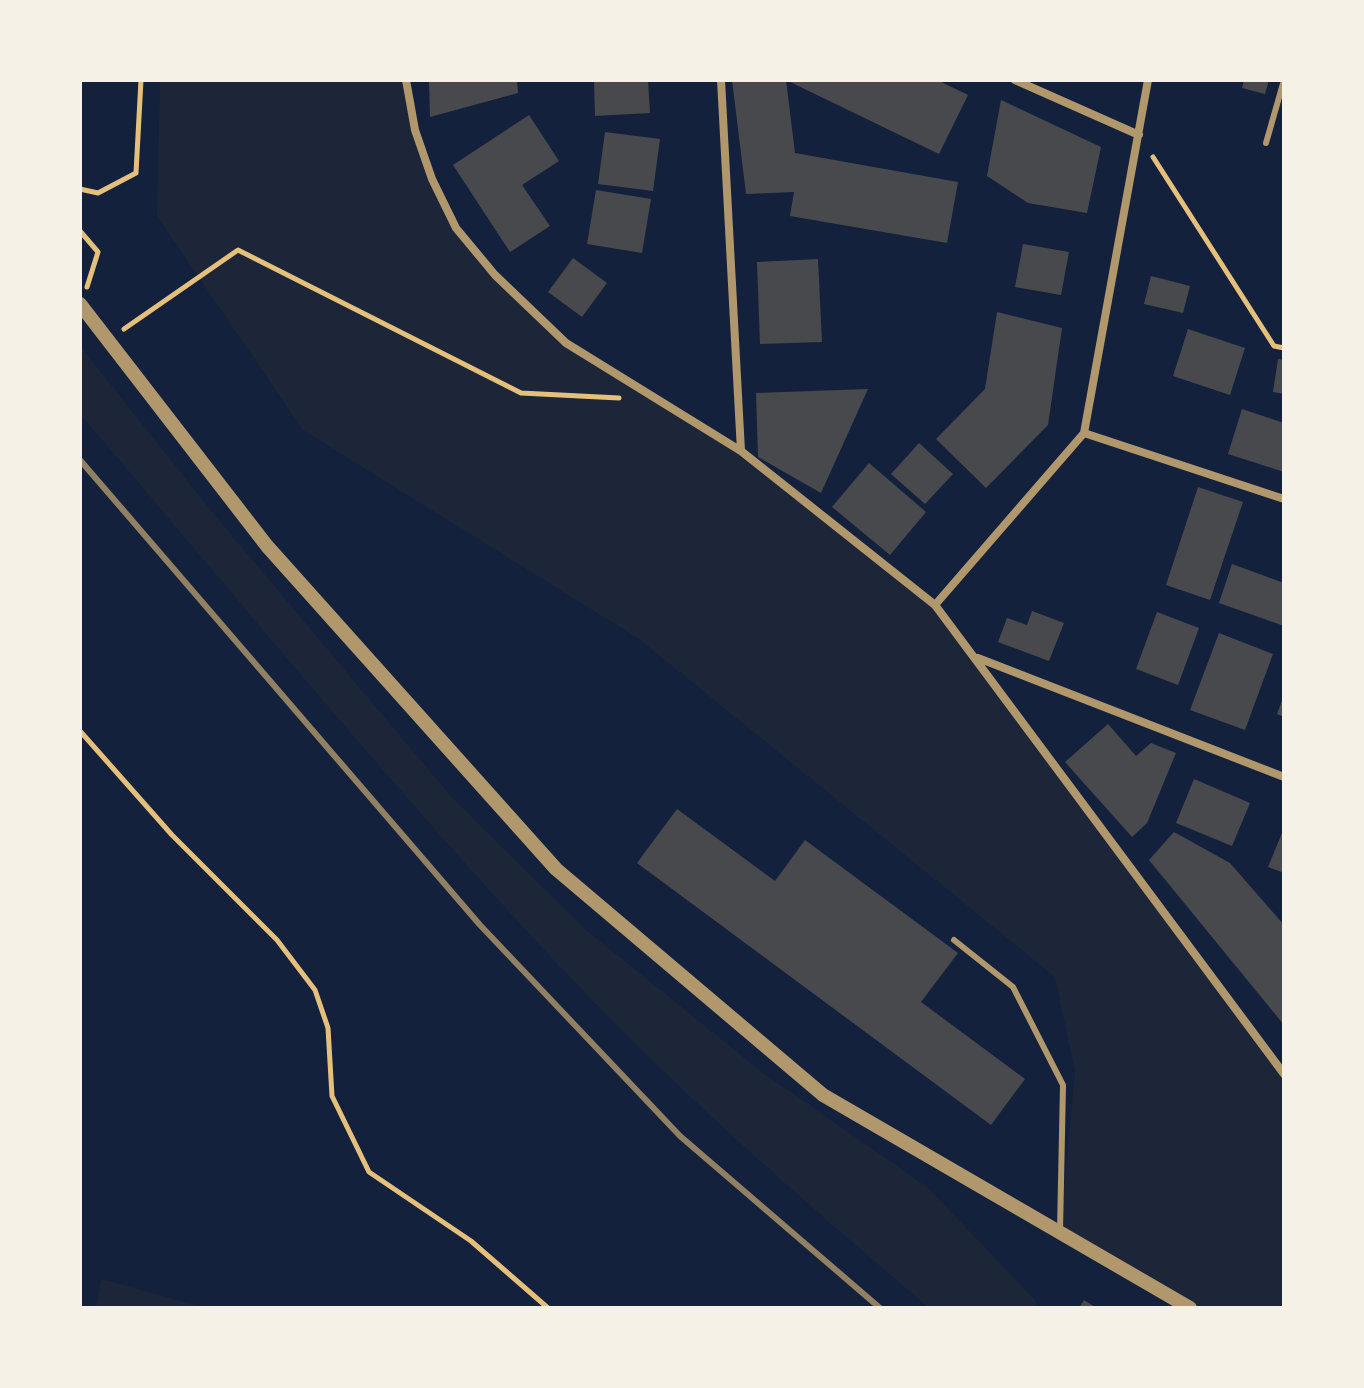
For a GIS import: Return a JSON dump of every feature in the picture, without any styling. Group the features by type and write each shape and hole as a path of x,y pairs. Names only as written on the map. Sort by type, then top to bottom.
{"street":[{"path":"406,80 415,130 432,179 456,228 526,306 566,343 652,399 741,451 935,605 1284,1074"},
{"path":"721,80 741,451"},
{"path":"1015,80 1139,135"},
{"path":"935,605 1084,433 1148,80"},
{"path":"81,304 267,546 556,869 823,1095 1190,1308"},
{"path":"1084,433 1284,499"},
{"path":"977,658 1284,777"}],"lane":[{"path":"1266,143 1284,80"},
{"path":"954,940 1013,987 1063,1085 1060,1233"}],"path":[{"path":"80,189 98,193 136,173 141,80"},
{"path":"1139,135 1274,346 1284,348"},
{"path":"80,231 98,252 81,304"},
{"path":"107,340 238,250 521,393 652,399"},
{"path":"80,731 172,835 277,940 315,990 328,1028 332,1096 369,1172 471,1241 548,1308"}],"shaded area":[{"path":"160,80 406,80 415,130 456,228 566,343 741,451 935,605 1284,1074 1284,1308 1190,1308 1060,1233 1075,1072 1055,977 639,639 303,430 157,216"},
{"path":"80,346 213,513 449,794 585,929 763,1073 927,1187 1036,1301 1036,1308 929,1308 754,1155 627,1036 520,924 392,781 80,414"},
{"path":"101,1279 206,1308 96,1308"}],"building":[{"path":"429,80 517,80 518,93 430,117"},
{"path":"594,80 648,80 650,113 595,116"},
{"path":"732,80 786,80 795,153 958,182 947,243 790,216 794,192 746,194"},
{"path":"786,80 937,80 968,95 939,154"},
{"path":"1244,80 1269,80 1265,94 1242,88"},
{"path":"1001,100 1101,147 1087,213 1028,203 987,176"},
{"path":"529,115 559,161 522,185 550,226 510,252 453,165"},
{"path":"605,132 660,139 653,191 598,184"},
{"path":"596,190 651,199 642,253 587,244"},
{"path":"1023,244 1069,252 1061,295 1015,287"},
{"path":"573,258 607,283 582,317 548,292"},
{"path":"818,259 822,342 760,344 757,262"},
{"path":"1151,276 1190,286 1183,313 1144,304"},
{"path":"997,312 1062,328 1048,425 986,488 936,439 985,389"},
{"path":"1188,329 1245,348 1230,395 1173,376"},
{"path":"1278,359 1284,360 1284,394 1273,392"},
{"path":"868,389 821,493 758,457 756,393"},
{"path":"1242,409 1284,423 1284,472 1228,454"},
{"path":"919,443 953,474 925,504 891,474"},
{"path":"869,463 926,512 890,555 832,507"},
{"path":"1198,487 1243,502 1210,600 1166,585"},
{"path":"1232,564 1284,583 1284,626 1219,603"},
{"path":"1032,611 1064,623 1049,661 998,642 1007,618 1027,625"},
{"path":"1157,612 1199,628 1178,685 1136,669"},
{"path":"1219,633 1273,654 1245,730 1190,710"},
{"path":"1284,695 1284,717 1277,714"},
{"path":"1108,724 1136,756 1151,743 1176,753 1147,823 1132,837 1065,762"},
{"path":"1194,779 1250,803 1232,846 1176,823"},
{"path":"677,809 775,881 805,840 958,953 921,1002 1025,1079 991,1125 637,863"},
{"path":"1284,828 1284,873 1268,867"},
{"path":"1174,832 1230,863 1284,925 1284,1025 1149,860"},
{"path":"1084,1300 1097,1308 1079,1308"}],"railway":[{"path":"80,460 480,925 680,1136 880,1308"}]}
